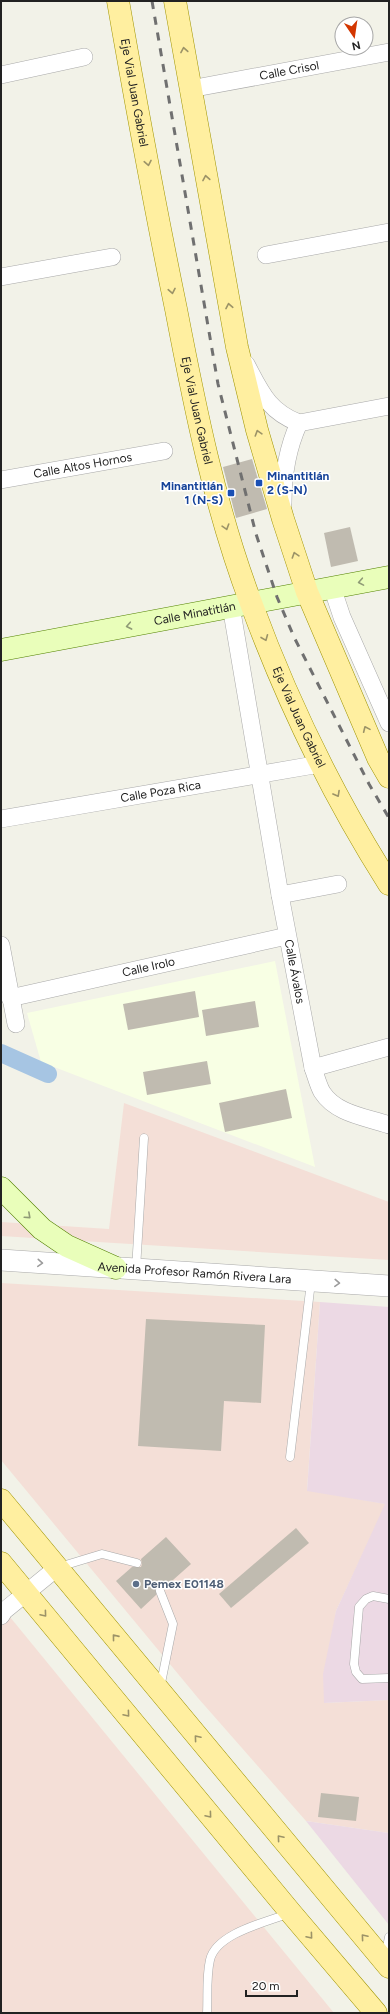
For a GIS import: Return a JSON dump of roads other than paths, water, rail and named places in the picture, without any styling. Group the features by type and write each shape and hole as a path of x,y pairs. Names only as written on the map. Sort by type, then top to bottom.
{"main road":[{"name":"Eje Vial Juan Gabriel","path":"118,1 162,238 200,430 241,604 320,764 389,884"},
{"path":"175,1 237,347 257,430 283,519 307,592 384,757 389,777"},
{"name":"Calle Minatitlán","path":"1,650 389,577"},
{"path":"1,1188 42,1229 67,1246 126,1269"},
{"path":"1,1500 58,1567 159,1692 387,1964"},
{"path":"1,1563 291,1913 376,2013"}],"street":[{"name":"Calle Crisol","path":"190,90 389,52"},
{"path":"1,75 84,57"},
{"path":"266,255 389,232"},
{"path":"1,277 112,257"},
{"path":"237,347 261,392 272,407 284,417 299,423 389,406"},
{"path":"283,519 283,484 285,466 289,447 299,423"},
{"name":"Calle Altos Hornos","path":"1,480 164,451"},
{"path":"332,587 342,617 389,723"},
{"name":"Calle Ávalos","path":"241,604 259,774 287,936 313,1068 322,1091 331,1104 342,1110 389,1125"},
{"name":"Calle Poza Rica","path":"1,819 320,764"},
{"path":"280,894 338,884"},
{"name":"Calle Irolo","path":"10,998 287,936"},
{"path":"1,945 16,1024"},
{"path":"313,1068 389,1048"},
{"name":"Avenida Profesor Ramón Rivera Lara","path":"1,1260 311,1282 389,1286"},
{"path":"1,1616 4,1611 58,1567"}],"lane":[{"path":"126,1269 144,1138"},
{"path":"290,1457 311,1282"},
{"path":"58,1567 102,1554 137,1563"},
{"path":"159,1692 173,1624 160,1591"},
{"path":"389,1599 373,1596 366,1599 359,1607 354,1664 356,1672 362,1679 389,1678"},
{"path":"207,2013 210,1960 222,1942 232,1935 291,1913"},
{"path":"387,1964 389,1937"}],"waterway":[{"path":"1,1053 48,1074"}],"railway":[{"path":"152,1 218,384 256,534 277,597 294,637 369,784 389,818"}],"place":[{"name":"Minantitlán 2 (S-N)","path":"259,483"},
{"name":"Minantitlán 1 (N-S)","path":"231,493"},
{"name":"Pemex E01148","path":"136,1584"}]}
